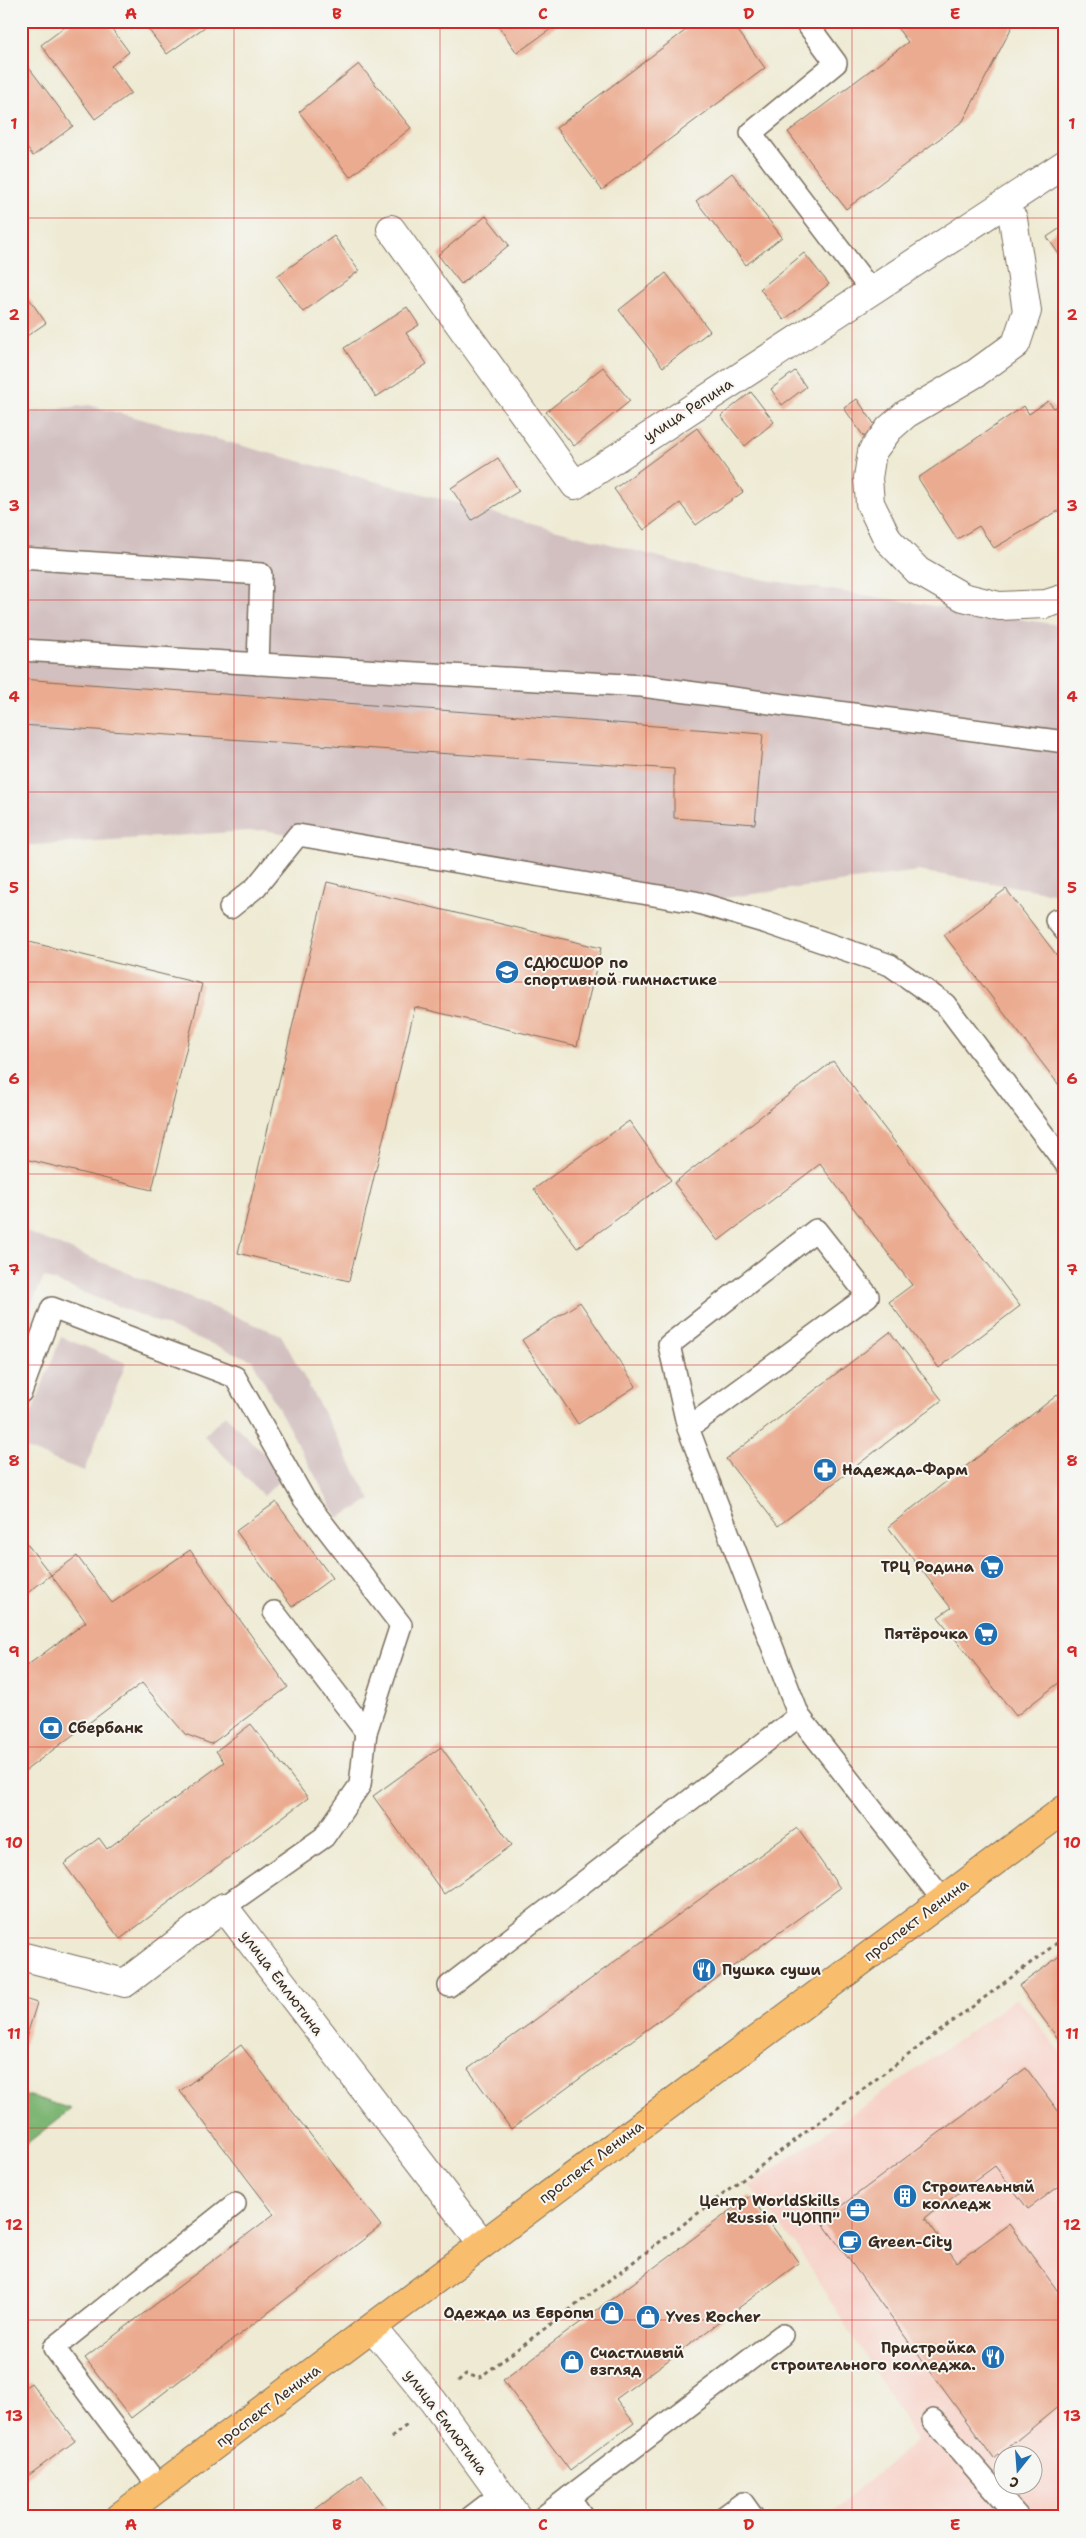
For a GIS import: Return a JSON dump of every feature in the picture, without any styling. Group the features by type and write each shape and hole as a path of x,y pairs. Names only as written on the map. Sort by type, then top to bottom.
{"main road":[{"name":"проспект Ленина","path":"120,2517 373,2328 482,2243 1065,1809"}],"street":[{"name":"улица Репина","path":"391,229 575,485 1065,164"},
{"path":"1013,219 1027,311 1016,344 976,373 906,414 889,429 872,452 868,478 870,503 888,540 918,571 962,597 999,606 1046,604 1065,598"},
{"path":"21,1956 125,1983 224,1907"},
{"name":"улица Емлютина","path":"224,1907 482,2243"},
{"name":"улица Емлютина","path":"373,2328 433,2401 517,2517"}],"lane":[{"path":"805,21 836,63 751,133 872,292"},
{"path":"21,558 261,574 258,664"},
{"path":"21,650 642,686 1065,742"},
{"path":"230,908 256,887 298,835 695,902 767,922 890,965 944,1004 1065,1163"},
{"path":"688,1428 868,1296 816,1230 669,1345 688,1428 799,1716 943,1900"},
{"path":"21,1392 52,1308 235,1377 304,1499 401,1625 366,1732 360,1785 324,1837 224,1907"},
{"path":"274,1612 366,1732"},
{"path":"449,1986 799,1716"},
{"path":"159,2487 54,2348 235,2204"},
{"path":"543,2517 782,2335"},
{"path":"933,2420 1018,2517"},
{"path":"471,2517 501,2494"},
{"path":"569,2497 583,2517"},
{"path":"724,2517 743,2503 753,2517"}],"path":[{"path":"391,2438 466,2374 479,2378 1065,1937"}],"shaded area":[{"path":"89,405 715,572 1065,626 1065,895 918,871 695,902 264,830 21,846 21,413"},
{"path":"22,1230 281,1335 371,1500 338,1518 252,1360 44,1277 21,1327"},
{"path":"61,1337 126,1363 84,1471 21,1447 21,1440"},
{"path":"225,1415 285,1475 264,1496 204,1436"},
{"path":"1017,1998 1065,2057 1065,2517 825,2517 917,2440 796,2245 750,2186"}],"green space":[{"path":"21,2093 71,2109 21,2148"}],"building":[{"path":"73,21 106,21 129,52 111,66 131,93 95,119 41,45"},
{"path":"142,21 213,21 167,54"},
{"path":"495,21 562,21 517,53"},
{"path":"698,21 731,21 765,68 602,190 556,128"},
{"path":"892,21 1013,21 1014,23 963,121 846,209 788,132 908,42"},
{"path":"21,57 73,126 33,156 21,140"},
{"path":"359,64 411,128 350,177 299,112"},
{"path":"732,173 782,237 746,265 696,201"},
{"path":"486,216 509,245 461,284 438,255"},
{"path":"1065,225 1065,263 1047,237"},
{"path":"334,236 359,271 303,312 277,276"},
{"path":"804,253 829,284 784,320 760,289"},
{"path":"666,273 710,331 663,367 619,310"},
{"path":"21,287 46,323 21,340"},
{"path":"407,307 419,325 406,333 427,364 376,397 344,348"},
{"path":"603,367 630,401 574,446 546,412"},
{"path":"795,371 806,387 782,405 771,389"},
{"path":"751,392 774,422 745,446 721,416"},
{"path":"857,399 877,428 864,437 844,408"},
{"path":"1048,401 1054,408 1065,401 1065,507 994,548 979,526 957,539 918,478 1024,406 1029,414"},
{"path":"697,428 743,492 696,525 680,503 644,530 614,489"},
{"path":"498,458 519,491 472,520 451,488"},
{"path":"21,679 763,734 755,824 674,818 674,769 21,725"},
{"path":"327,882 601,948 577,1046 415,1007 349,1281 238,1253"},
{"path":"1006,889 1065,966 1065,1093 944,935"},
{"path":"21,940 202,984 152,1190 21,1158"},
{"path":"833,1061 1020,1306 939,1368 889,1302 912,1285 820,1164 718,1241 674,1183"},
{"path":"629,1121 671,1180 577,1248 534,1189"},
{"path":"580,1302 636,1386 578,1424 522,1340"},
{"path":"890,1332 942,1400 778,1526 726,1459"},
{"name":"ТРЦ Родина","path":"1065,1389 1065,1678 1016,1716 938,1617 951,1608 888,1527"},
{"path":"276,1502 332,1578 292,1607 236,1531"},
{"path":"21,1536 51,1575 21,1598"},
{"path":"190,1550 288,1687 211,1744 185,1734 142,1683 21,1774 21,1670 86,1622 51,1575 77,1556 112,1603"},
{"path":"251,1724 308,1798 120,1939 64,1864 99,1838 107,1849 224,1762 216,1751"},
{"path":"441,1747 512,1845 444,1894 373,1796"},
{"path":"797,1828 840,1888 511,2129 468,2069"},
{"path":"1065,1952 1065,2048 1019,1986"},
{"path":"21,1998 37,2003 22,2051 21,2051"},
{"path":"241,2045 381,2226 131,2418 85,2358 274,2214 180,2091"},
{"path":"1026,2068 1065,2120 1065,2182 1028,2209 995,2166 925,2218 957,2262 1009,2224 1065,2301 1065,2401 1010,2446 994,2446 994,2459 821,2221"},
{"path":"750,2196 799,2263 616,2399 634,2423 570,2471 503,2380"},
{"path":"31,2383 75,2441 21,2481 21,2390"},
{"path":"362,2475 393,2517 305,2517"}],"place":[{"name":"СДЮСШОР по спортивной гимнастике","path":"507,972"},
{"name":"Надежда-Фарм","path":"825,1470"},
{"name":"ТРЦ Родина","path":"992,1567"},
{"name":"Пятёрочка","path":"986,1634"},
{"name":"Сбербанк","path":"51,1728"},
{"name":"Пушка суши","path":"704,1970"},
{"name":"Строительный колледж","path":"905,2196"},
{"name":"Центр WorldSkills Russia \"ЦОПП\"","path":"858,2210"},
{"name":"Green-City","path":"850,2242"},
{"name":"Одежда из Европы","path":"612,2313"},
{"name":"Yves Rocher","path":"648,2317"},
{"name":"Пристройка строительного колледжа.","path":"993,2357"},
{"name":"Счастливый взгляд","path":"572,2362"}]}
